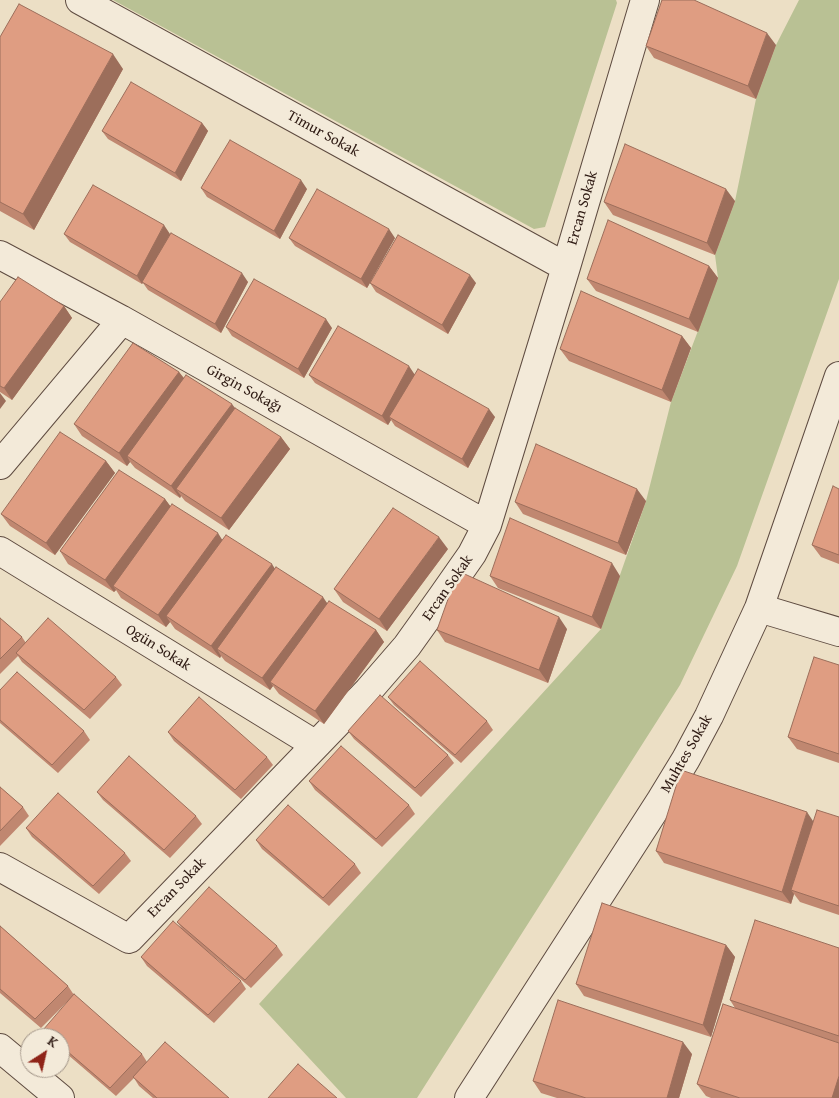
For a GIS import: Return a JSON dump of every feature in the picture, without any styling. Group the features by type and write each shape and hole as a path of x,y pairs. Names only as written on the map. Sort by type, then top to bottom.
{"street":[{"name":"Timur Sokak","path":"80,0 566,267"},
{"name":"Ercan Sokak","path":"0,867 129,939 368,691 406,646 442,598 472,554 487,525 645,0"},
{"name":"Girgin Sokağı","path":"0,254 122,320 487,525"},
{"path":"0,465 122,320"},
{"name":"Muhtes Sokak","path":"469,1098 656,808 686,759 709,716 759,608 839,376"},
{"name":"Ogün Sokak","path":"0,551 316,745"},
{"path":"759,608 839,632"},
{"path":"0,1048 60,1098"}],"green space":[{"path":"113,0 616,0 617,3 545,227 534,229"},
{"path":"799,0 839,0 839,279 737,566 680,685 417,1098 346,1098 259,1004 601,629 646,501 671,402 718,278 715,255 735,201 756,99 776,45"}],"building":[{"path":"662,0 694,0 767,33 748,86 646,46"},
{"path":"19,4 113,54 23,214 0,202 0,37"},
{"path":"131,82 202,123 175,173 102,131"},
{"path":"230,140 301,180 274,231 201,188"},
{"path":"625,144 726,189 707,243 604,202"},
{"path":"93,185 164,225 137,276 64,234"},
{"path":"317,189 389,229 361,279 289,238"},
{"path":"608,220 709,266 689,319 587,279"},
{"path":"171,233 242,273 215,324 142,282"},
{"path":"398,235 470,275 442,325 370,283"},
{"path":"18,277 64,306 4,388 0,386 0,302"},
{"path":"254,279 326,319 298,369 226,327"},
{"path":"581,291 682,336 662,390 560,349"},
{"path":"338,326 409,366 382,416 309,375"},
{"path":"133,343 179,372 119,453 74,424"},
{"path":"418,369 489,409 462,459 389,417"},
{"path":"186,375 232,404 171,486 127,456"},
{"path":"235,408 281,437 221,518 176,489"},
{"path":"60,432 106,461 46,543 1,514"},
{"path":"536,444 637,489 618,543 515,502"},
{"path":"119,470 165,499 105,580 60,551"},
{"path":"833,486 839,489 839,555 812,545"},
{"path":"172,504 218,533 158,615 113,586"},
{"path":"393,508 439,537 379,619 334,589"},
{"path":"510,518 612,563 592,617 490,576"},
{"path":"226,535 272,564 211,646 166,616"},
{"path":"276,567 323,597 262,678 217,649"},
{"path":"458,571 559,617 539,670 437,630"},
{"path":"329,601 376,630 315,711 270,682"},
{"path":"0,618 22,637 0,659"},
{"path":"48,618 116,677 84,710 16,653"},
{"path":"814,657 839,665 839,754 788,737"},
{"path":"420,661 487,721 455,755 388,697"},
{"path":"17,672 84,731 52,765 0,720 0,690"},
{"path":"380,695 448,755 415,788 348,731"},
{"path":"199,697 267,757 235,790 168,732"},
{"path":"341,746 409,805 376,839 309,781"},
{"path":"129,756 196,816 164,850 97,792"},
{"path":"681,770 807,812 782,892 656,851"},
{"path":"0,787 23,807 0,831"},
{"path":"58,793 125,853 93,886 26,828"},
{"path":"288,805 355,864 323,898 256,840"},
{"path":"817,810 839,817 839,906 791,890"},
{"path":"209,887 277,946 245,980 177,922"},
{"path":"602,903 726,945 703,1025 576,984"},
{"path":"755,920 839,948 839,1036 730,1000"},
{"path":"173,921 241,981 208,1015 141,957"},
{"path":"0,926 68,986 35,1019 0,989"},
{"path":"74,994 142,1054 110,1088 70,1054 70,1028 45,1028"},
{"path":"558,1000 683,1042 667,1098 586,1098 533,1081"},
{"path":"723,1004 839,1043 839,1076 832,1098 740,1098 697,1084"},
{"path":"165,1042 229,1098 157,1098 133,1077"},
{"path":"298,1064 337,1098 268,1098"}]}
